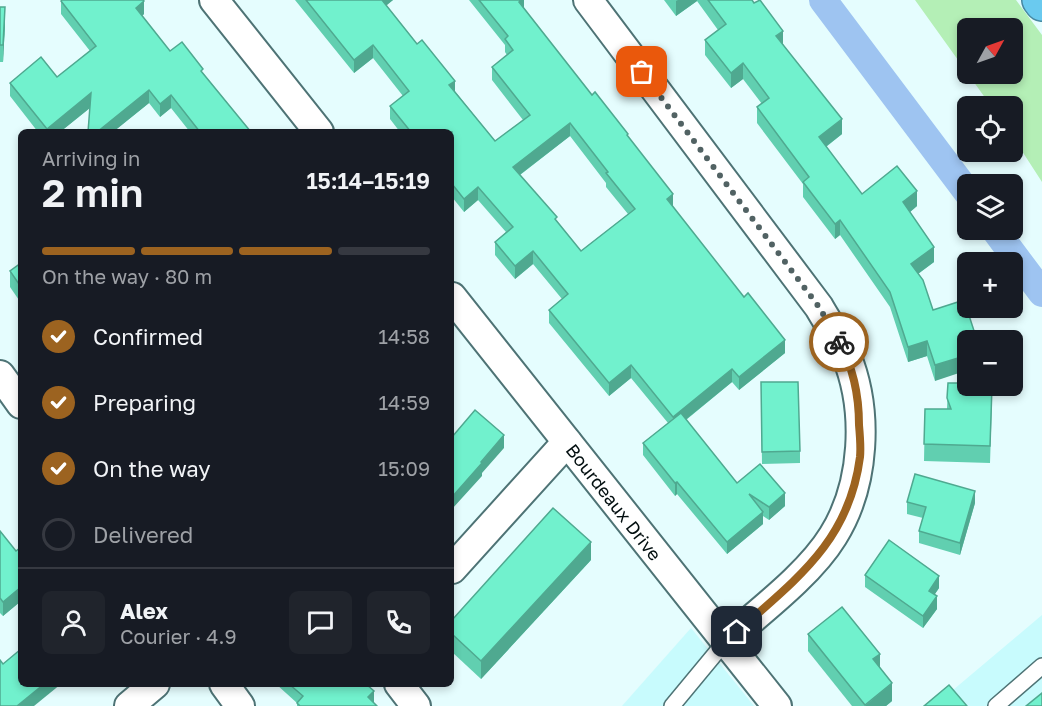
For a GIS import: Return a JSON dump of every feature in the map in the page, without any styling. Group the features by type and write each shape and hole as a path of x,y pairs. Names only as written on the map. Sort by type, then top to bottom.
{"highway":[{"path":"1039,0 1042,4"}],"street":[{"path":"214,0 317,129"},
{"path":"588,0 819,307 846,355 859,404 860,456 851,498 833,536 807,569 725,642"},
{"name":"Bourdeaux Drive","path":"454,300 777,706"},
{"path":"0,375 18,400"},
{"path":"454,567 567,442"},
{"path":"129,706 151,687"},
{"path":"226,687 240,706"},
{"path":"401,687 416,706"}],"lane":[{"path":"672,706 725,642"},
{"path":"996,706 1042,666"}],"shaded area":[{"path":"1042,615 1042,706 934,706"},
{"path":"691,628 754,706 622,706"}],"green space":[{"path":"915,0 1016,0 1042,35 1042,182 1023,153 1023,96 984,96 975,84 1023,84 1023,18 957,18 957,59"}],"building":[{"path":"143,0 136,8 170,51 182,42 203,69 201,71 249,129 198,129 171,95 160,104 149,90 101,129 88,129 91,93 47,129 10,83 41,57 57,77 96,46 61,1"},
{"path":"306,0 382,0 417,44 422,40 455,81 449,85 495,141 530,115 492,67 513,50 505,39 508,36 479,0 521,0 519,2 592,95 595,92 673,194 667,199 744,297 748,293 785,340 739,377 732,369 673,417 631,365 609,383 549,310 568,294 533,251 515,266 495,242 513,227 478,187 464,199 454,186 454,129 409,129 390,106 409,91 373,45 354,60","holes":["570,123 608,172 606,173 635,209 581,251 555,219 557,217 513,167"]},
{"path":"708,0 752,0 754,3 760,0 783,31 776,36 842,119 819,137 862,194 897,166 917,191 903,202 934,247 911,264 923,280 933,310 957,302 957,318 970,318 974,330 957,330 957,358 935,365 927,341 908,347 890,292 840,220 835,224 803,182 809,177 757,107 769,98 743,63 731,73 705,40 726,24"},
{"path":"0,7 5,7 3,45 0,45"},
{"path":"18,265 18,283 10,271"},
{"path":"761,382 798,382 800,451 762,452"},
{"path":"948,383 957,383 957,396 992,396 990,446 924,444 925,409 951,409 947,398"},
{"path":"475,410 504,435 454,495 454,435"},
{"path":"681,413 737,483 760,464 785,493 769,507 749,494 763,512 727,542 643,443"},
{"path":"915,474 975,491 960,543 919,531 926,507 907,502"},
{"path":"553,508 591,542 481,661 454,636 454,618"},
{"path":"0,531 16,551 18,549 18,590 3,602 0,598"},
{"path":"889,540 939,576 929,591 937,596 923,616 865,575"},
{"path":"842,607 880,654 873,659 892,683 865,705 808,634"},
{"path":"18,652 18,687 40,687 17,706 0,706 0,660 3,664"},
{"path":"949,685 967,706 924,706"},
{"path":"292,687 369,687 374,691 368,697 377,706 300,706 297,703 303,696"},
{"path":"1042,693 1042,706 1026,706"}],"waterway":[{"path":"823,0 957,178"},
{"path":"1002,240 1042,293"}],"way so far":[{"path":"642,72 819,307 839,342"}],"route":[{"path":"737,632 807,569 833,536 851,498 860,456 859,404 846,355 839,342"}]}
